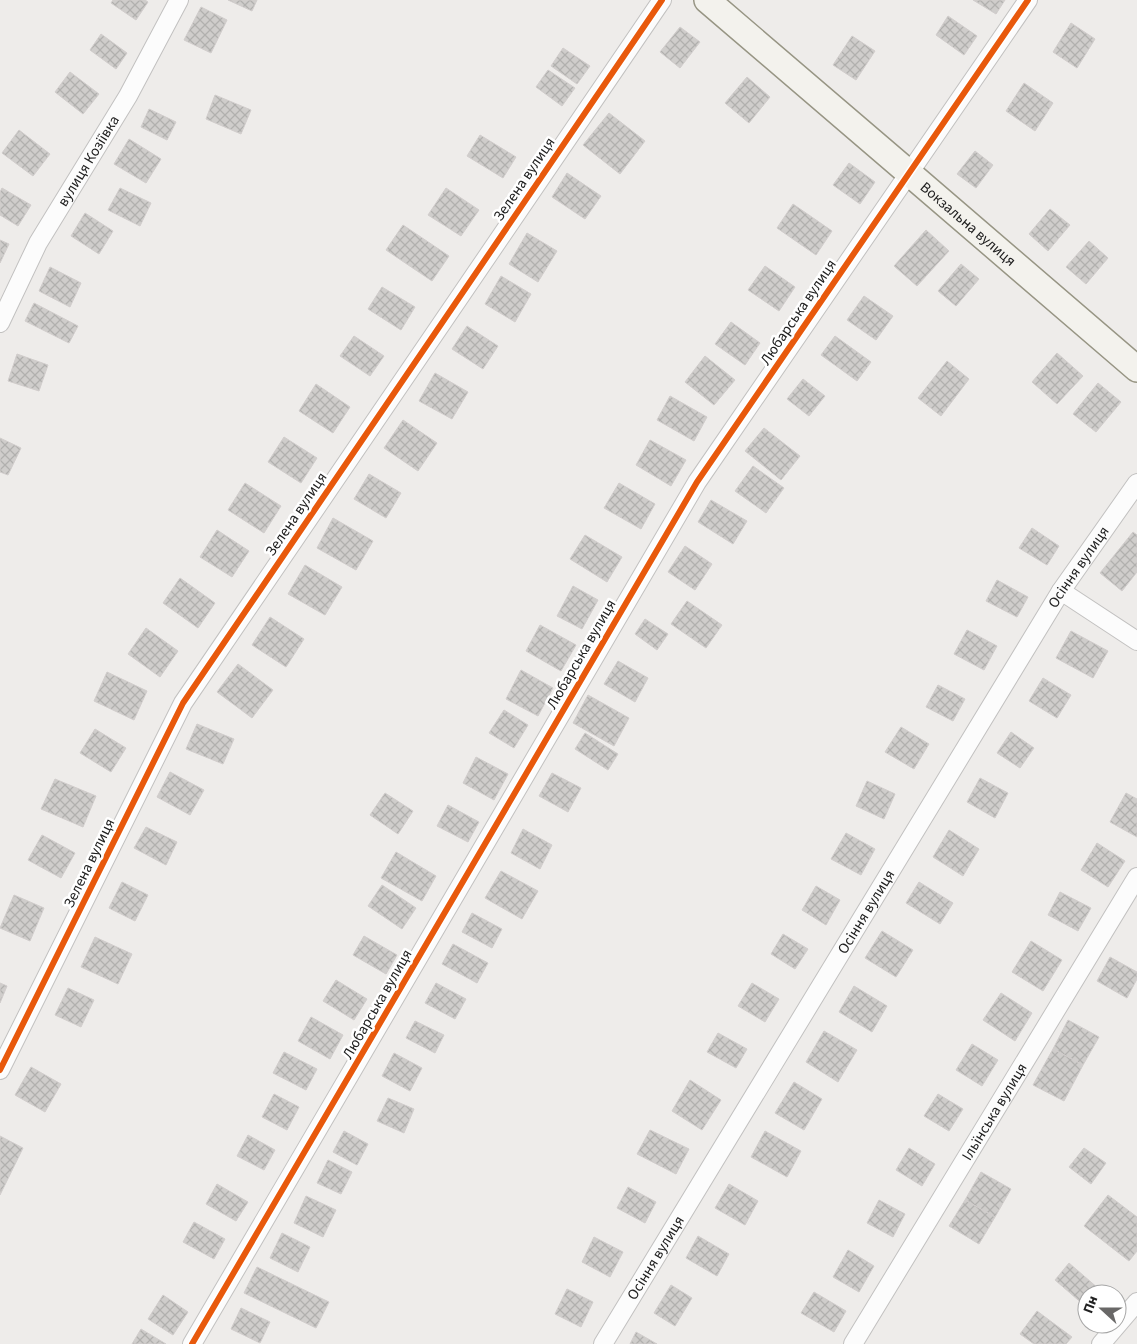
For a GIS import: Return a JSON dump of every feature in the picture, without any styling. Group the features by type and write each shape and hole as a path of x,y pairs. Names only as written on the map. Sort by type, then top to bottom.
{"main road":[{"name":"Вокзальна вулиця","path":"707,0 1137,369"}],"street":[{"name":"вулиця Козіївка","path":"0,323 38,243 128,96 180,0"},
{"name":"Зелена вулиця","path":"0,1070 183,702 662,0"},
{"name":"Любарська вулиця","path":"192,1344 697,482 1028,0"},
{"name":"Осіння вулиця","path":"603,1344 1061,591 1137,483"},
{"path":"1061,591 1137,641"},
{"name":"Ільїнська вулиця","path":"853,1344 1137,877"},
{"path":"1101,1344 1137,1302"}],"building":[{"path":"113,0 145,0 148,2 136,20 111,3"},
{"path":"228,0 257,0 252,11"},
{"path":"973,0 1005,0 996,14"},
{"path":"201,7 227,20 211,53 184,40"},
{"path":"948,16 977,36 964,55 936,35"},
{"path":"1071,23 1095,39 1077,68 1053,52"},
{"path":"680,27 700,42 680,68 660,52"},
{"path":"101,34 127,53 116,69 90,50"},
{"path":"852,36 875,51 856,80 833,65"},
{"path":"563,48 590,66 577,84 551,66"},
{"path":"548,70 575,88 562,106 536,87"},
{"path":"70,72 99,94 83,114 55,92"},
{"path":"747,77 770,97 749,123 725,103"},
{"path":"1024,83 1053,103 1035,131 1006,111"},
{"path":"215,95 251,110 241,134 206,119"},
{"path":"149,109 176,122 167,140 141,127"},
{"path":"609,113 645,141 620,174 583,145"},
{"path":"19,130 50,154 33,176 2,153"},
{"path":"480,135 516,157 503,178 467,156"},
{"path":"129,139 161,159 146,183 114,164"},
{"path":"975,151 993,165 976,188 957,174"},
{"path":"849,163 875,182 860,204 833,185"},
{"path":"567,173 601,196 585,219 552,197"},
{"path":"2,188 31,205 18,226 0,215 0,192"},
{"path":"120,188 151,203 140,226 108,210"},
{"path":"446,188 479,210 461,236 428,215"},
{"path":"793,204 832,231 816,255 777,228"},
{"path":"1050,209 1070,225 1048,251 1029,234"},
{"path":"85,213 113,231 99,254 71,236"},
{"path":"403,225 449,256 432,281 386,250"},
{"path":"926,230 949,251 917,286 894,266"},
{"path":"527,233 557,251 538,282 509,264"},
{"path":"0,240 9,244 0,263"},
{"path":"1089,241 1108,258 1086,284 1066,267"},
{"path":"961,264 979,279 956,306 938,291"},
{"path":"765,266 795,287 779,311 748,290"},
{"path":"50,267 81,283 70,307 39,291"},
{"path":"501,276 531,294 515,322 485,304"},
{"path":"382,287 415,307 401,330 368,309"},
{"path":"864,296 893,316 876,340 847,320"},
{"path":"34,303 78,326 69,343 25,321"},
{"path":"731,322 760,343 745,365 715,344"},
{"path":"467,326 498,346 483,369 452,349"},
{"path":"354,336 384,356 370,376 340,356"},
{"path":"835,336 871,362 857,381 821,355"},
{"path":"1057,353 1083,376 1057,404 1032,382"},
{"path":"17,354 48,365 39,391 8,381"},
{"path":"705,356 735,380 714,405 685,382"},
{"path":"947,361 969,379 941,416 918,398"},
{"path":"435,373 468,392 452,419 419,401"},
{"path":"803,379 825,396 809,416 787,399"},
{"path":"1098,383 1121,402 1096,432 1073,414"},
{"path":"316,384 350,407 333,433 299,411"},
{"path":"670,396 707,417 694,441 657,420"},
{"path":"403,420 437,443 418,471 384,448"},
{"path":"764,428 800,456 781,480 745,451"},
{"path":"284,437 317,458 301,483 268,462"},
{"path":"0,438 21,448 8,475 0,472"},
{"path":"650,440 686,460 671,486 636,465"},
{"path":"753,466 784,488 766,513 735,491"},
{"path":"369,474 401,493 386,518 354,499"},
{"path":"245,483 281,506 264,533 228,510"},
{"path":"619,483 655,504 641,529 604,508"},
{"path":"711,500 747,521 733,544 698,522"},
{"path":"333,518 373,541 356,570 317,548"},
{"path":"1032,528 1059,546 1047,565 1019,548"},
{"path":"217,530 249,551 232,577 200,557"},
{"path":"1133,532 1137,535 1137,572 1122,591 1100,573"},
{"path":"585,535 622,557 607,582 570,559"},
{"path":"685,546 712,564 695,590 668,572"},
{"path":"305,565 342,587 325,615 288,594"},
{"path":"180,578 215,603 198,628 163,603"},
{"path":"997,580 1028,597 1017,617 986,601"},
{"path":"573,586 598,600 582,629 557,616"},
{"path":"687,601 722,625 706,648 671,624"},
{"path":"270,617 304,639 286,667 252,645"},
{"path":"645,619 668,634 657,650 635,634"},
{"path":"540,625 576,645 561,671 526,651"},
{"path":"146,628 178,651 160,677 128,654"},
{"path":"967,630 997,646 984,670 954,654"},
{"path":"1071,631 1108,651 1093,678 1056,658"},
{"path":"618,661 648,678 635,702 604,684"},
{"path":"238,664 273,690 252,718 217,692"},
{"path":"521,670 553,688 538,716 506,699"},
{"path":"107,672 147,691 134,720 94,701"},
{"path":"1043,678 1071,695 1057,718 1029,701"},
{"path":"938,685 965,699 953,721 926,707"},
{"path":"588,695 629,718 614,746 573,723"},
{"path":"504,710 528,725 514,748 489,733"},
{"path":"197,724 234,739 223,764 186,749"},
{"path":"901,727 929,744 914,769 885,752"},
{"path":"95,729 126,748 111,772 80,753"},
{"path":"1011,732 1034,748 1020,768 997,753"},
{"path":"585,733 618,754 608,770 575,749"},
{"path":"476,757 508,774 494,800 463,783"},
{"path":"170,772 204,790 190,815 157,797"},
{"path":"552,773 581,788 568,812 539,796"},
{"path":"980,778 1008,793 995,818 967,802"},
{"path":"55,779 96,796 83,827 41,809"},
{"path":"867,781 895,794 884,819 856,806"},
{"path":"385,793 413,811 398,834 370,815"},
{"path":"1126,793 1137,799 1137,837 1110,822"},
{"path":"448,805 479,822 468,842 437,826"},
{"path":"146,827 177,842 166,865 134,848"},
{"path":"523,829 552,845 540,869 511,853"},
{"path":"949,830 979,849 963,876 933,857"},
{"path":"846,833 875,849 861,875 831,859"},
{"path":"42,835 75,853 61,878 28,860"},
{"path":"1097,843 1125,861 1108,887 1081,870"},
{"path":"396,852 436,876 422,901 381,878"},
{"path":"501,871 538,891 522,919 485,898"},
{"path":"122,882 148,895 135,921 109,908"},
{"path":"919,882 953,903 940,924 906,903"},
{"path":"382,885 416,908 402,929 368,906"},
{"path":"816,886 840,900 826,925 802,910"},
{"path":"1060,892 1091,908 1078,931 1048,915"},
{"path":"14,895 44,908 30,941 0,928"},
{"path":"472,913 502,929 492,948 462,932"},
{"path":"882,931 913,950 896,977 865,958"},
{"path":"783,934 808,949 795,969 771,954"},
{"path":"364,936 397,955 386,974 353,955"},
{"path":"95,937 132,954 118,984 81,967"},
{"path":"1031,941 1062,960 1043,991 1012,972"},
{"path":"453,944 488,963 477,983 442,964"},
{"path":"1110,957 1137,972 1137,979 1127,998 1097,981"},
{"path":"336,980 367,999 354,1020 323,1001"},
{"path":"0,983 7,986 0,1003"},
{"path":"436,983 466,999 455,1019 425,1003"},
{"path":"752,983 779,999 765,1022 738,1006"},
{"path":"854,986 887,1006 872,1032 839,1012"},
{"path":"68,988 94,1000 81,1027 55,1015"},
{"path":"1001,993 1032,1013 1015,1041 983,1020"},
{"path":"311,1017 343,1035 330,1059 298,1041"},
{"path":"1068,1020 1099,1037 1083,1065 1053,1049"},
{"path":"415,1021 444,1035 435,1053 406,1038"},
{"path":"824,1031 857,1050 838,1082 806,1062"},
{"path":"718,1033 747,1049 736,1068 707,1052"},
{"path":"972,1044 998,1060 982,1086 956,1070"},
{"path":"1053,1049 1083,1065 1064,1101 1033,1085"},
{"path":"284,1052 317,1069 306,1090 273,1073"},
{"path":"394,1053 422,1068 410,1091 382,1076"},
{"path":"31,1067 61,1084 45,1112 15,1095"},
{"path":"690,1080 721,1100 702,1130 672,1111"},
{"path":"794,1082 822,1099 804,1130 775,1113"},
{"path":"274,1094 299,1107 287,1130 262,1117"},
{"path":"938,1094 963,1109 949,1131 924,1116"},
{"path":"388,1098 414,1109 404,1133 377,1121"},
{"path":"650,1130 689,1149 676,1174 637,1154"},
{"path":"344,1131 368,1144 357,1165 333,1152"},
{"path":"765,1131 801,1151 787,1177 751,1157"},
{"path":"248,1135 275,1150 264,1170 237,1156"},
{"path":"0,1136 23,1148 0,1195"},
{"path":"909,1148 935,1164 922,1186 896,1170"},
{"path":"1084,1148 1106,1163 1091,1184 1069,1167"},
{"path":"328,1160 352,1172 341,1194 317,1183"},
{"path":"981,1172 1011,1189 995,1217 965,1200"},
{"path":"217,1184 248,1202 236,1221 206,1204"},
{"path":"729,1184 758,1201 745,1225 715,1208"},
{"path":"628,1187 656,1202 645,1223 617,1208"},
{"path":"1108,1195 1137,1217 1137,1251 1129,1261 1084,1226"},
{"path":"306,1196 336,1210 323,1237 294,1223"},
{"path":"879,1200 905,1214 893,1237 867,1223"},
{"path":"965,1200 995,1217 979,1244 949,1226"},
{"path":"194,1222 225,1239 214,1259 183,1242"},
{"path":"282,1233 310,1247 298,1272 270,1258"},
{"path":"698,1236 729,1254 717,1276 686,1258"},
{"path":"594,1237 623,1252 610,1277 582,1262"},
{"path":"848,1250 874,1266 859,1292 833,1277"},
{"path":"1069,1263 1093,1284 1077,1284 1077,1299 1055,1280"},
{"path":"257,1267 329,1302 316,1328 244,1293"},
{"path":"671,1285 692,1298 675,1326 654,1313"},
{"path":"567,1289 593,1302 581,1327 555,1314"},
{"path":"814,1292 846,1311 834,1332 801,1313"},
{"path":"163,1295 188,1312 173,1335 148,1319"},
{"path":"241,1308 270,1322 260,1343 231,1329"},
{"path":"1037,1311 1072,1337 1066,1344 1034,1344 1020,1334"},
{"path":"141,1329 166,1344 132,1344"},
{"path":"636,1332 657,1344 630,1344"}],"cycle path":[{"path":"0,1070 183,703 662,0"},
{"path":"192,1344 697,482 1028,0"}]}
